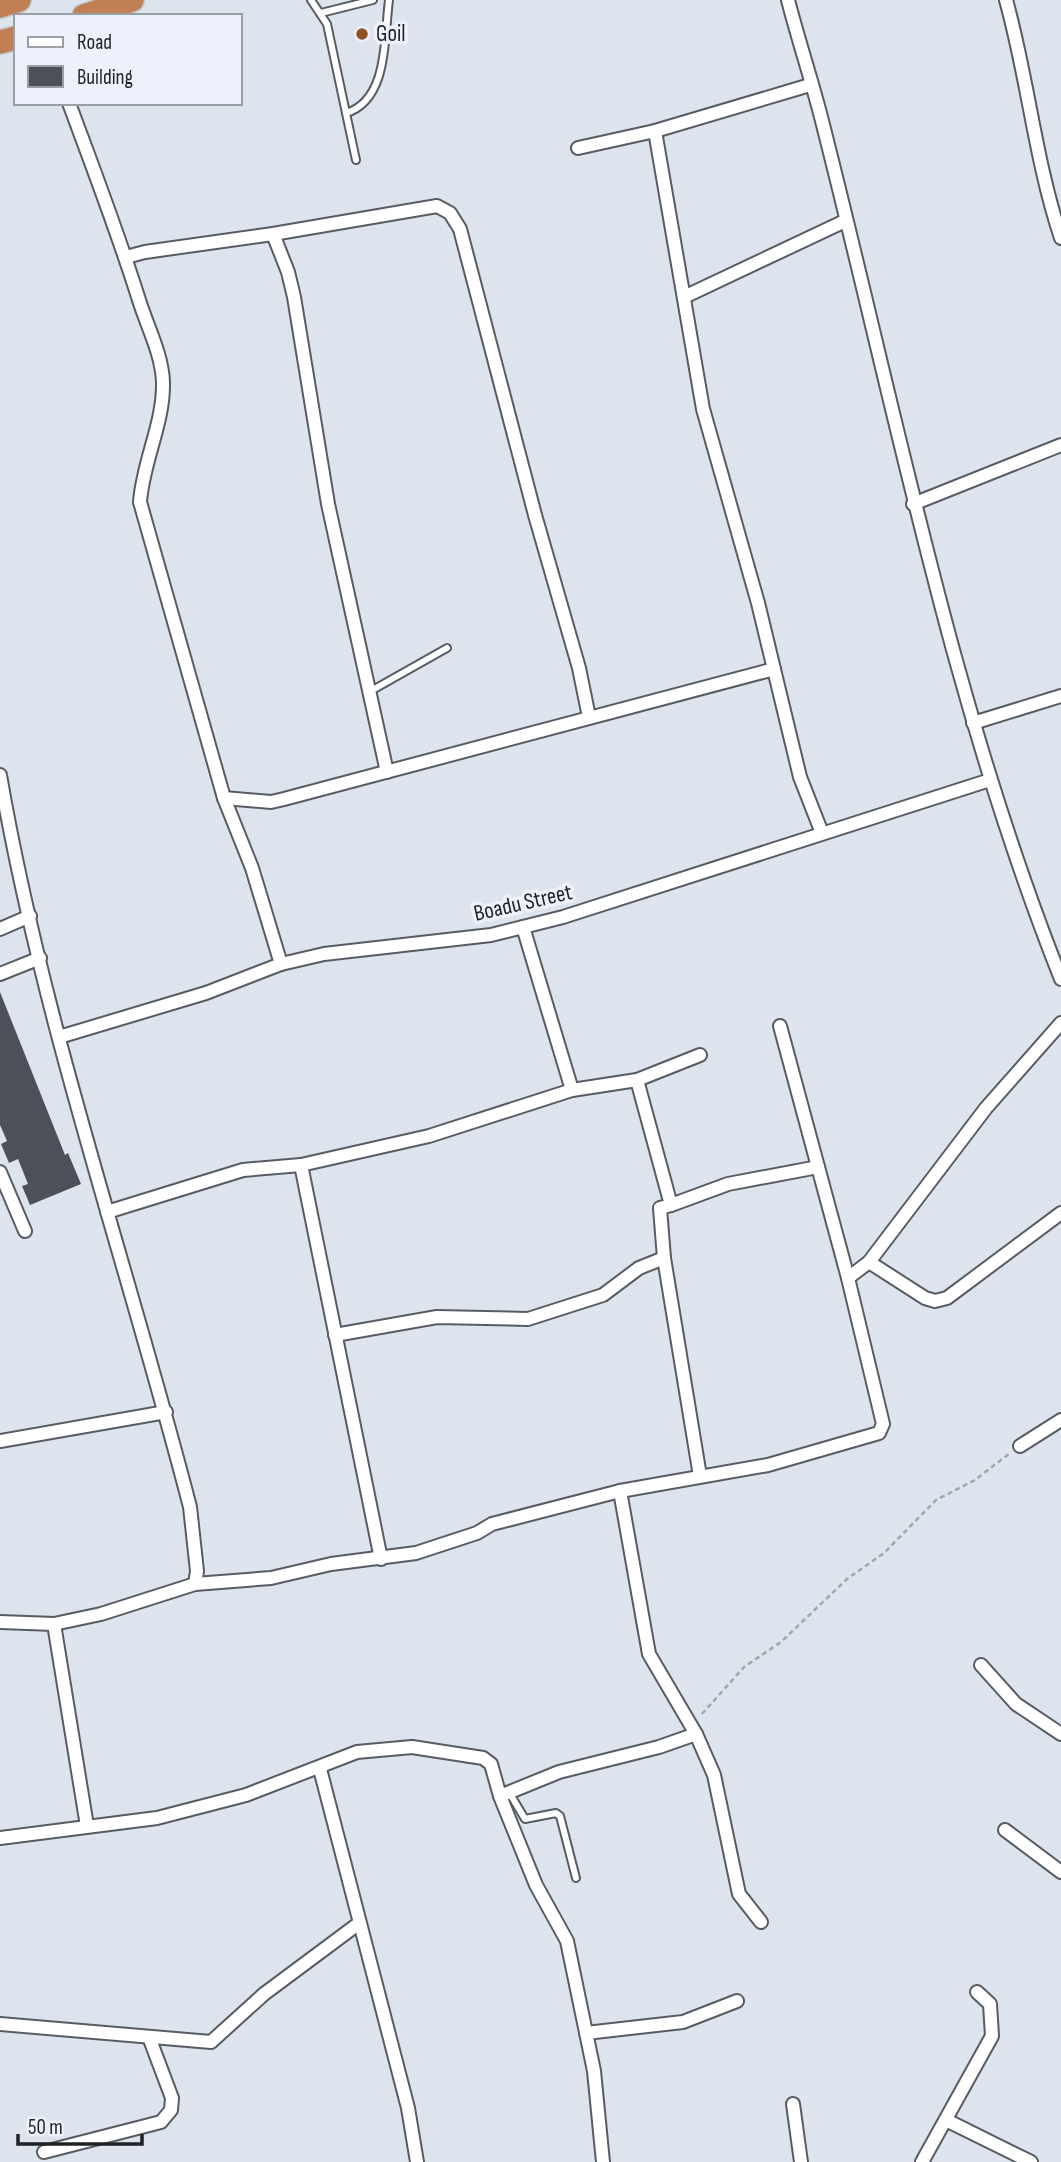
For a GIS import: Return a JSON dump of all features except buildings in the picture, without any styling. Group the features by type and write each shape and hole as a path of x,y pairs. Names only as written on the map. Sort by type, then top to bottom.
{"highway":[{"path":"0,6 19,0"},
{"path":"90,14 132,0"}],"street":[{"path":"788,0 820,114 913,504 973,723 990,780 1061,979"},
{"path":"1006,0 1022,57 1033,136 1061,238"},
{"path":"578,148 655,131 810,85"},
{"path":"70,105 126,257 163,377 163,403 142,480 140,502 224,798 252,868 281,964"},
{"path":"655,131 703,409 774,669 800,777 822,833"},
{"path":"126,257 145,251 273,234 437,206 450,213 460,229 535,515 579,667 589,717"},
{"path":"684,297 845,221"},
{"path":"273,234 294,297 328,504 387,772"},
{"path":"913,504 1061,445"},
{"path":"224,798 271,802 774,669"},
{"path":"973,723 1061,696"},
{"path":"0,775 5,836 30,916 59,1037 166,1412 190,1507 197,1571 195,1584"},
{"name":"Boadu Street","path":"59,1037 206,993 281,964 324,954 491,935 563,917 990,780"},
{"path":"0,929 30,916"},
{"path":"523,926 572,1090"},
{"path":"0,974 40,958"},
{"path":"848,1278 869,1262 986,1108 1061,1023"},
{"path":"0,1622 54,1624 100,1614 195,1584 271,1578 331,1564 416,1553 477,1533 492,1524 621,1491 768,1465 879,1433 883,1424 848,1278 780,1026"},
{"path":"107,1212 243,1171 302,1165 429,1136 572,1090 637,1080 700,1055"},
{"path":"637,1080 671,1205"},
{"path":"302,1165 381,1559"},
{"path":"700,1476 664,1258 660,1208 728,1184 818,1167"},
{"path":"0,1172 25,1231"},
{"path":"869,1262 925,1298 935,1301 947,1298 1061,1213"},
{"path":"335,1335 437,1317 528,1319 603,1295 639,1268 664,1258"},
{"path":"0,1441 166,1412"},
{"path":"1020,1446 1061,1420"},
{"path":"621,1491 649,1654 696,1734 714,1775 739,1894 761,1922"},
{"path":"54,1624 87,1826"},
{"path":"981,1665 1016,1704 1061,1734"},
{"path":"505,1794 559,1772 659,1747 696,1734"},
{"path":"0,1838 158,1818 246,1795 320,1769 357,1752 412,1747 483,1758 491,1764 505,1794 536,1885 567,1941 586,2033 603,2162"},
{"path":"320,1769 358,1924 408,2108 417,2162"},
{"path":"1005,1830 1061,1872"},
{"path":"0,2024 211,2042 264,1994 358,1924"},
{"path":"922,2162 992,2036 990,2004 977,1992"},
{"path":"586,2033 683,2022 737,2001"},
{"path":"44,2152 161,2122 171,2110 172,2098 149,2037"},
{"path":"793,2104 801,2162"},
{"path":"946,2120 1031,2162"}],"lane":[{"path":"311,0 321,13 356,160"},
{"path":"321,13 373,0"},
{"path":"346,113 362,106 374,91 379,74 388,0"},
{"path":"369,692 447,648"},
{"path":"505,1794 525,1819 556,1813 560,1816 576,1878"}],"path":[{"path":"696,1734 704,1709 744,1667 781,1642 847,1578 884,1553 936,1500 975,1480 1020,1446"}],"place":[{"name":"Goil","path":"362,34"}]}
